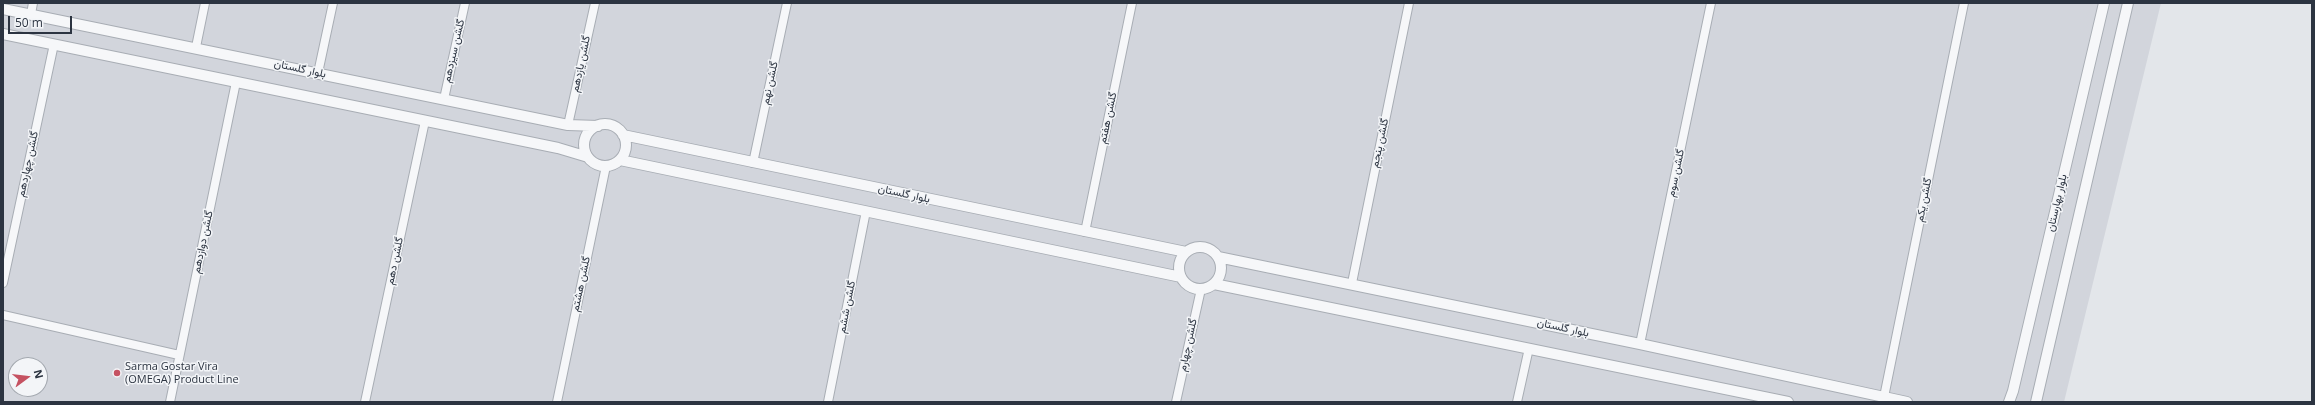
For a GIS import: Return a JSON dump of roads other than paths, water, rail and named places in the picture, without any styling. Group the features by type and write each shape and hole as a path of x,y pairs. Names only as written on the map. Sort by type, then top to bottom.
{"street":[{"path":"31,14 33,3"},
{"path":"196,47 205,3"},
{"path":"318,73 333,3"},
{"name":"گلشن سیزدهم","path":"444,99 465,3"},
{"name":"گلشن یازدهم","path":"568,125 595,3"},
{"name":"گلشن نهم","path":"753,163 787,3"},
{"name":"گلشن هفتم","path":"1085,232 1132,3"},
{"name":"گلشن پنجم","path":"1352,284 1409,3"},
{"name":"گلشن سوم","path":"1640,344 1711,3"},
{"name":"گلشن یکم","path":"1884,398 1964,3"},
{"name":"بلوار بهارستان","path":"2009,402 2013,391 2104,3"},
{"path":"2036,402 2128,3"},
{"name":"بلوار گلستان","path":"3,9 196,47 568,125 598,126"},
{"path":"3,34 558,148 588,157 596,164 606,166 620,160 1181,277 1189,286 1200,289 1214,284 1528,348 1768,400 1788,402"},
{"name":"گلشن چهاردهم","path":"3,283 54,44"},
{"name":"گلشن دوازدهم","path":"170,402 236,82"},
{"name":"گلشن دهم","path":"366,402 425,121"},
{"path":"588,157 584,148 586,137 590,131 598,126 612,126 623,135 626,146 620,160"},
{"name":"بلوار گلستان","path":"623,135 1186,252"},
{"name":"گلشن هشتم","path":"557,402 606,166"},
{"name":"گلشن ششم","path":"828,402 866,211"},
{"path":"1181,277 1180,264 1186,252 1200,247 1207,248 1218,257 1220,274 1214,284"},
{"name":"بلوار گلستان","path":"1218,257 1640,344 1907,402"},
{"name":"گلشن چهارم","path":"1176,402 1200,289"},
{"path":"3,315 179,355"},
{"path":"1517,402 1528,348"}],"place":[{"name":"Sarma Gostar Vira (OMEGA) Product Line","path":"117,373"}]}
